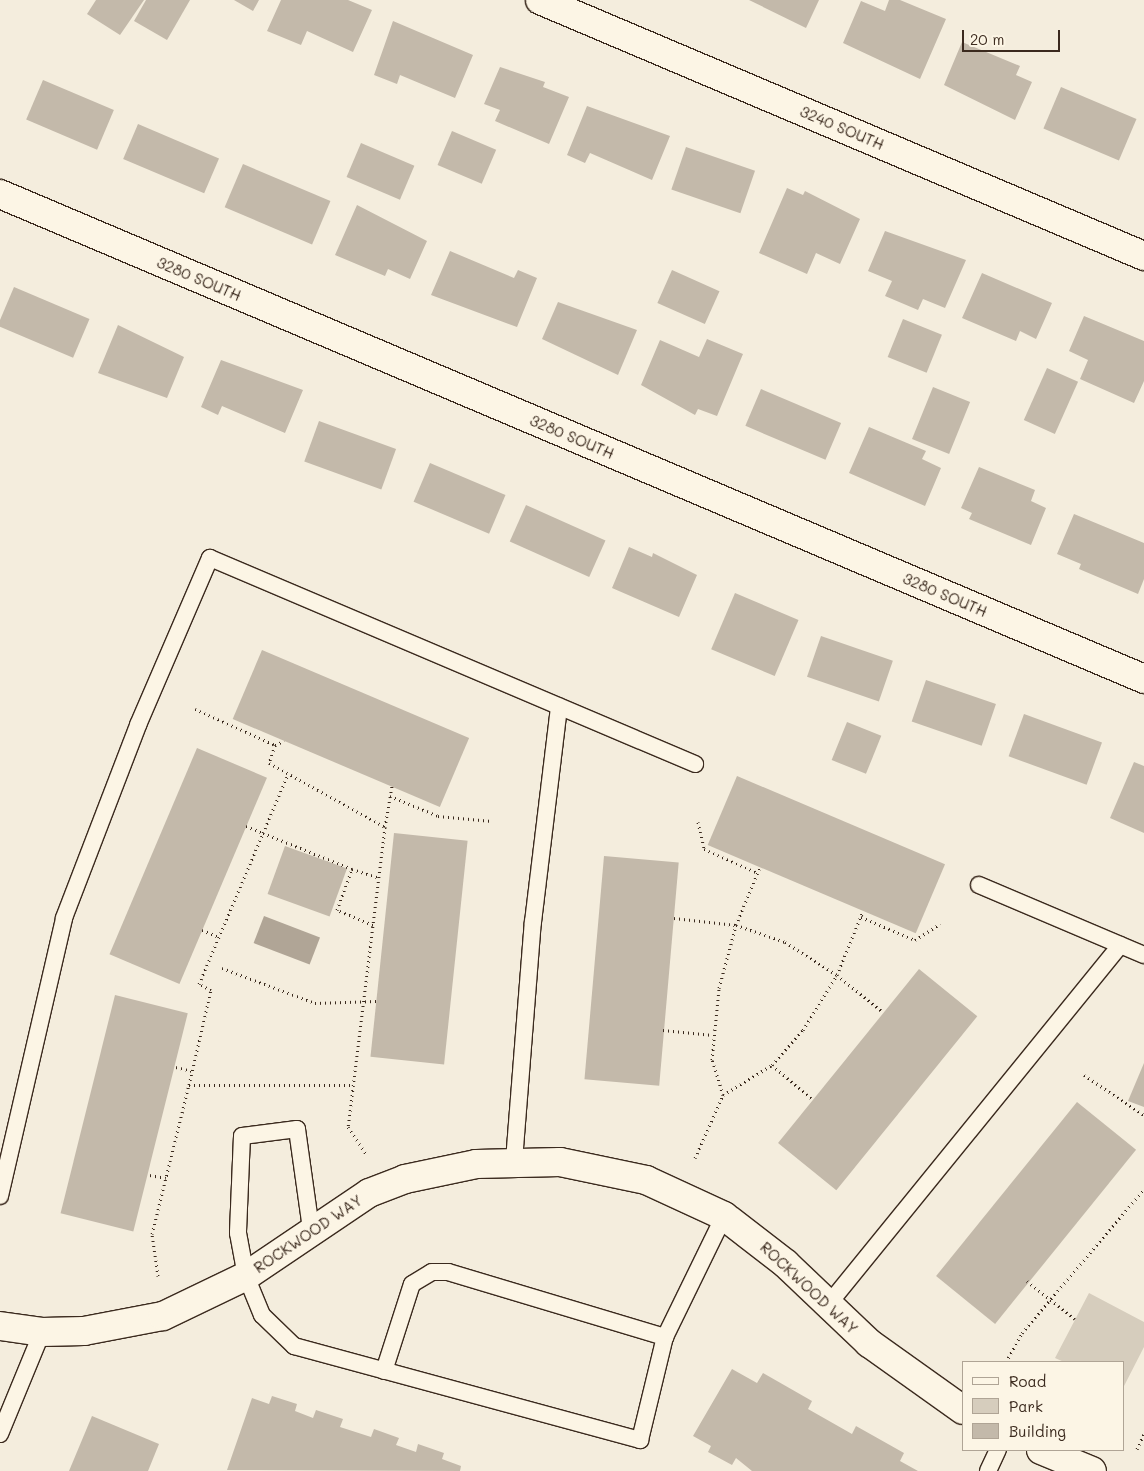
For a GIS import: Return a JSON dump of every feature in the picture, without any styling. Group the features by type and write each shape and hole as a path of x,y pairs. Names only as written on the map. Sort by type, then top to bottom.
{"street":[{"name":"3240 SOUTH","path":"540,0 1144,256"},
{"name":"3280 SOUTH","path":"0,194 1144,679"},
{"name":"ROCKWOOD WAY","path":"0,1326 42,1332 125,1326 163,1316 246,1276 311,1229 368,1193 405,1179 442,1169 514,1161 604,1169 686,1196 724,1216 786,1264 827,1306 869,1343 962,1409"},
{"path":"1043,1451 1092,1471"}],"lane":[{"path":"0,1196 64,918 138,725 210,558 695,764"},
{"path":"514,1161 532,922 559,707"},
{"path":"979,885 1144,955"},
{"path":"827,1306 1120,945"},
{"path":"311,1229 297,1129 242,1136 238,1233 246,1276 262,1315 294,1346 640,1440 665,1337 724,1216"},
{"path":"384,1371 412,1284 432,1272 448,1272 665,1337"},
{"path":"0,1434 42,1332"},
{"path":"988,1471 998,1451"}],"path":[{"path":"195,709 275,745 284,741"},
{"path":"275,745 269,764 385,827"},
{"path":"158,1276 152,1234 211,990 199,984 288,774"},
{"path":"367,1154 348,1127 378,878 392,786"},
{"path":"390,796 438,816 492,821"},
{"path":"698,822 704,849 758,873"},
{"path":"246,826 378,878"},
{"path":"723,1095 712,1060 719,988 736,925 760,867"},
{"path":"352,869 337,910 372,925"},
{"path":"695,1158 723,1095 772,1065 803,1030 837,975 864,911"},
{"path":"861,917 915,940 940,924"},
{"path":"674,918 736,925 785,942 837,975 883,1012"},
{"path":"202,930 219,937"},
{"path":"222,968 315,1003 363,999 377,1001"},
{"path":"663,1030 713,1035"},
{"path":"772,1065 812,1099"},
{"path":"176,1068 192,1071"},
{"path":"1084,1075 1144,1115"},
{"path":"189,1085 353,1085"},
{"path":"150,1175 166,1178"},
{"path":"1007,1361 1022,1333 1144,1189"},
{"path":"1027,1281 1075,1319"},
{"path":"1137,1450 1144,1434"}],"green space":[{"path":"1089,1293 1144,1322 1144,1347 1124,1386 1124,1361 1062,1361 1055,1358"}],"shaded area":[{"path":"264,916 320,938 310,965 254,943"}],"building":[{"path":"96,0 144,0 120,35 87,14"},
{"path":"146,0 190,0 167,40 134,21"},
{"path":"234,0 259,0 253,11"},
{"path":"281,0 348,0 372,10 353,52 307,31 301,45 267,31"},
{"path":"749,0 819,0 806,28"},
{"path":"889,0 900,0 946,19 920,79 843,43 861,1 885,11"},
{"path":"393,21 473,55 455,98 400,75 397,84 374,75"},
{"path":"962,42 1020,66 1016,75 1032,82 1015,120 944,85"},
{"path":"500,67 545,82 543,87 569,97 549,144 495,121 500,110 484,104"},
{"path":"43,80 114,110 97,150 26,120"},
{"path":"1061,87 1136,119 1119,160 1043,128"},
{"path":"587,106 670,136 652,180 590,153 585,163 567,155"},
{"path":"138,124 219,158 204,193 123,159"},
{"path":"452,131 496,150 482,184 438,165"},
{"path":"361,143 414,166 400,200 347,177"},
{"path":"686,147 755,171 740,213 671,190"},
{"path":"243,164 330,201 312,244 225,207"},
{"path":"787,188 803,195 805,191 860,219 840,264 816,253 807,274 759,253"},
{"path":"357,205 427,241 410,279 388,269 385,276 335,255"},
{"path":"885,231 966,260 945,308 923,299 918,310 885,296 892,281 868,271"},
{"path":"450,251 514,278 518,270 537,278 517,327 431,295"},
{"path":"672,270 720,291 705,324 657,303"},
{"path":"982,273 1052,303 1036,339 1020,331 1016,341 962,318"},
{"path":"14,287 89,319 73,358 0,327 0,320"},
{"path":"558,302 637,330 618,375 542,339"},
{"path":"1084,316 1144,341 1144,381 1134,403 1080,379 1088,360 1069,351"},
{"path":"903,319 942,335 927,373 888,357"},
{"path":"118,325 184,357 167,398 98,373"},
{"path":"707,339 743,354 717,416 698,409 695,415 641,385 660,340 699,357"},
{"path":"221,360 303,390 285,433 222,406 218,415 201,407"},
{"path":"1047,368 1078,382 1055,434 1024,420"},
{"path":"933,387 970,402 949,454 912,439"},
{"path":"761,389 841,423 825,460 745,426"},
{"path":"319,421 396,449 381,489 304,461"},
{"path":"869,427 926,451 922,459 941,468 925,506 849,473"},
{"path":"430,463 505,495 489,534 414,502"},
{"path":"979,467 1035,490 1031,501 1046,508 1031,545 969,519 972,513 961,508"},
{"path":"526,505 605,540 589,577 510,542"},
{"path":"1074,514 1144,543 1144,579 1138,594 1079,569 1081,564 1057,554"},
{"path":"629,547 652,557 653,553 697,575 679,617 612,588"},
{"path":"735,593 799,620 775,676 711,649"},
{"path":"821,636 893,661 879,701 807,677"},
{"path":"262,650 469,738 440,807 233,719"},
{"path":"926,680 996,704 982,746 912,722"},
{"path":"1024,714 1102,742 1087,785 1009,756"},
{"path":"847,722 881,736 866,774 832,760"},
{"path":"197,748 267,778 179,984 109,954"},
{"path":"1134,762 1144,766 1144,833 1110,818"},
{"path":"737,776 945,864 916,933 708,845"},
{"path":"394,833 468,841 444,1065 370,1057"},
{"path":"285,846 347,869 330,916 268,894"},
{"path":"604,856 679,863 659,1086 584,1079"},
{"path":"919,969 977,1016 836,1190 778,1143"},
{"path":"115,995 188,1013 133,1231 61,1213"},
{"path":"1144,1063 1144,1107 1128,1101"},
{"path":"1077,1102 1136,1150 995,1324 936,1276"},
{"path":"732,1369 757,1383 763,1373 812,1401 808,1409 852,1434 856,1426 904,1453 900,1461 918,1471 752,1471 736,1458 732,1465 708,1452 711,1446 693,1436"},
{"path":"272,1396 297,1404 295,1411 313,1418 316,1410 343,1419 340,1427 371,1437 374,1429 399,1438 396,1445 416,1452 418,1444 444,1453 442,1459 461,1466 460,1471 227,1470 252,1398 269,1404"},
{"path":"92,1416 159,1444 148,1471 69,1471"}]}
